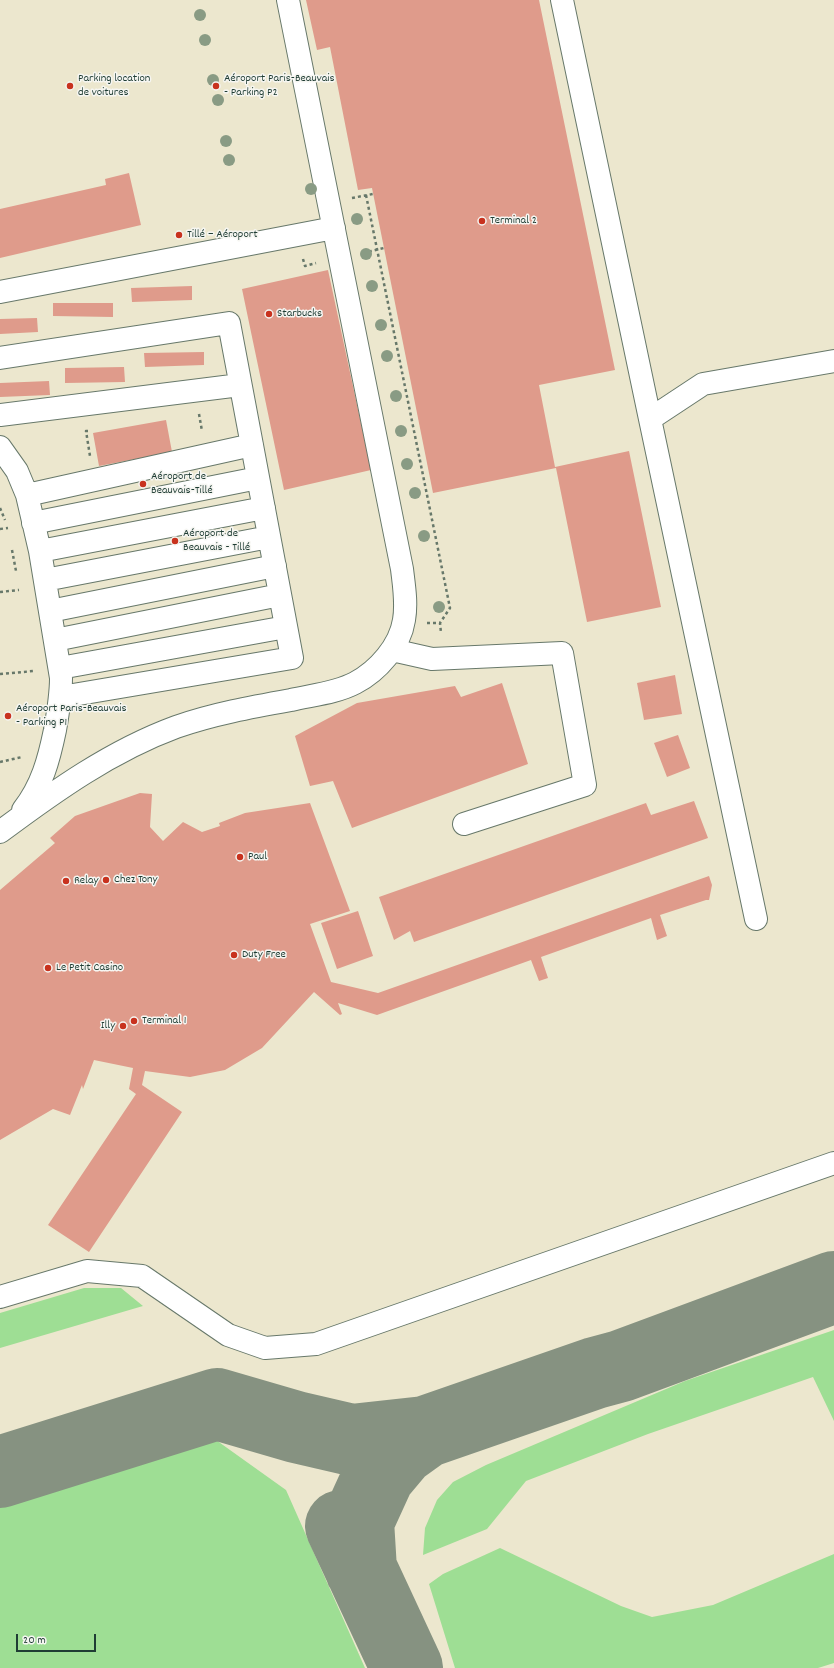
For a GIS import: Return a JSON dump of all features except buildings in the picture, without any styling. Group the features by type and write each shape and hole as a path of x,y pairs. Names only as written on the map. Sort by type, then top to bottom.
{"lane":[{"path":"4,829 91,768 149,738 177,727 224,713 342,688 356,682 382,662 392,650 400,636 404,621 405,606 402,569 288,0"},
{"path":"562,0 756,919"},
{"path":"0,292 334,228"},
{"path":"0,358 229,323 292,658 62,697"},
{"path":"650,419 703,384 834,361"},
{"path":"0,415 240,385"},
{"path":"26,495 252,445"},
{"path":"0,447 17,471 26,495 40,551 60,668 62,697 46,768 38,789 29,802 4,829"},
{"path":"33,523 258,478"},
{"path":"40,551 264,508"},
{"path":"45,580 269,537"},
{"path":"50,611 275,566"},
{"path":"55,640 280,595"},
{"path":"60,668 286,627"},
{"path":"392,650 432,660 562,653 585,785 464,824"},
{"path":"0,1297 87,1271 142,1276 228,1335 266,1348 316,1344 834,1163"}],"path":[{"path":"348,199 373,194"},
{"path":"366,195 450,608 440,623 441,636"},
{"path":"358,254 384,248"},
{"path":"302,254 305,266 319,263"},
{"path":"198,410 202,433"},
{"path":"91,461 86,431 93,430"},
{"path":"0,508 8,528 0,529"},
{"path":"11,544 17,574"},
{"path":"18,582 20,596"},
{"path":"0,592 19,590"},
{"path":"427,623 440,623"},
{"path":"33,664 36,678"},
{"path":"0,674 35,671"},
{"path":"0,762 25,757"}],"green space":[{"path":"84,1288 121,1288 143,1306 0,1348 0,1313"},
{"path":"834,1330 834,1421 813,1377 648,1434 526,1481 487,1529 423,1555 425,1528 437,1500 453,1482 486,1465 685,1381"},
{"path":"209,1435 286,1490 365,1668 0,1668 0,1497"},
{"path":"500,1548 621,1606 652,1617 713,1605 834,1554 834,1663 818,1668 455,1668 429,1584 443,1574"}],"taxiway":[{"path":"361,1570 358,1521 379,1475 400,1450 425,1432 595,1373 621,1366 834,1287"},
{"path":"0,1472 217,1404 296,1427 352,1440 425,1432"},
{"path":"341,1526 407,1668"}],"place":[{"name":"Parking location de voitures","path":"70,86"},
{"name":"Aéroport Paris-Beauvais - Parking P2","path":"216,86"},
{"name":"Terminal 2","path":"482,221"},
{"name":"Tillé – Aéroport","path":"179,235"},
{"name":"Starbucks","path":"269,314"},
{"name":"Aéroport de Beauvais-Tillé","path":"143,484"},
{"name":"Aéroport de Beauvais - Tillé","path":"175,541"},
{"name":"Aéroport Paris-Beauvais - Parking P1","path":"8,716"},
{"name":"Paul","path":"240,857"},
{"name":"Chez Tony","path":"106,880"},
{"name":"Relay","path":"66,881"},
{"name":"Duty Free","path":"234,955"},
{"name":"Le Petit Casino","path":"48,968"},
{"name":"Terminal 1","path":"134,1021"},
{"name":"Illy","path":"123,1026"}]}
